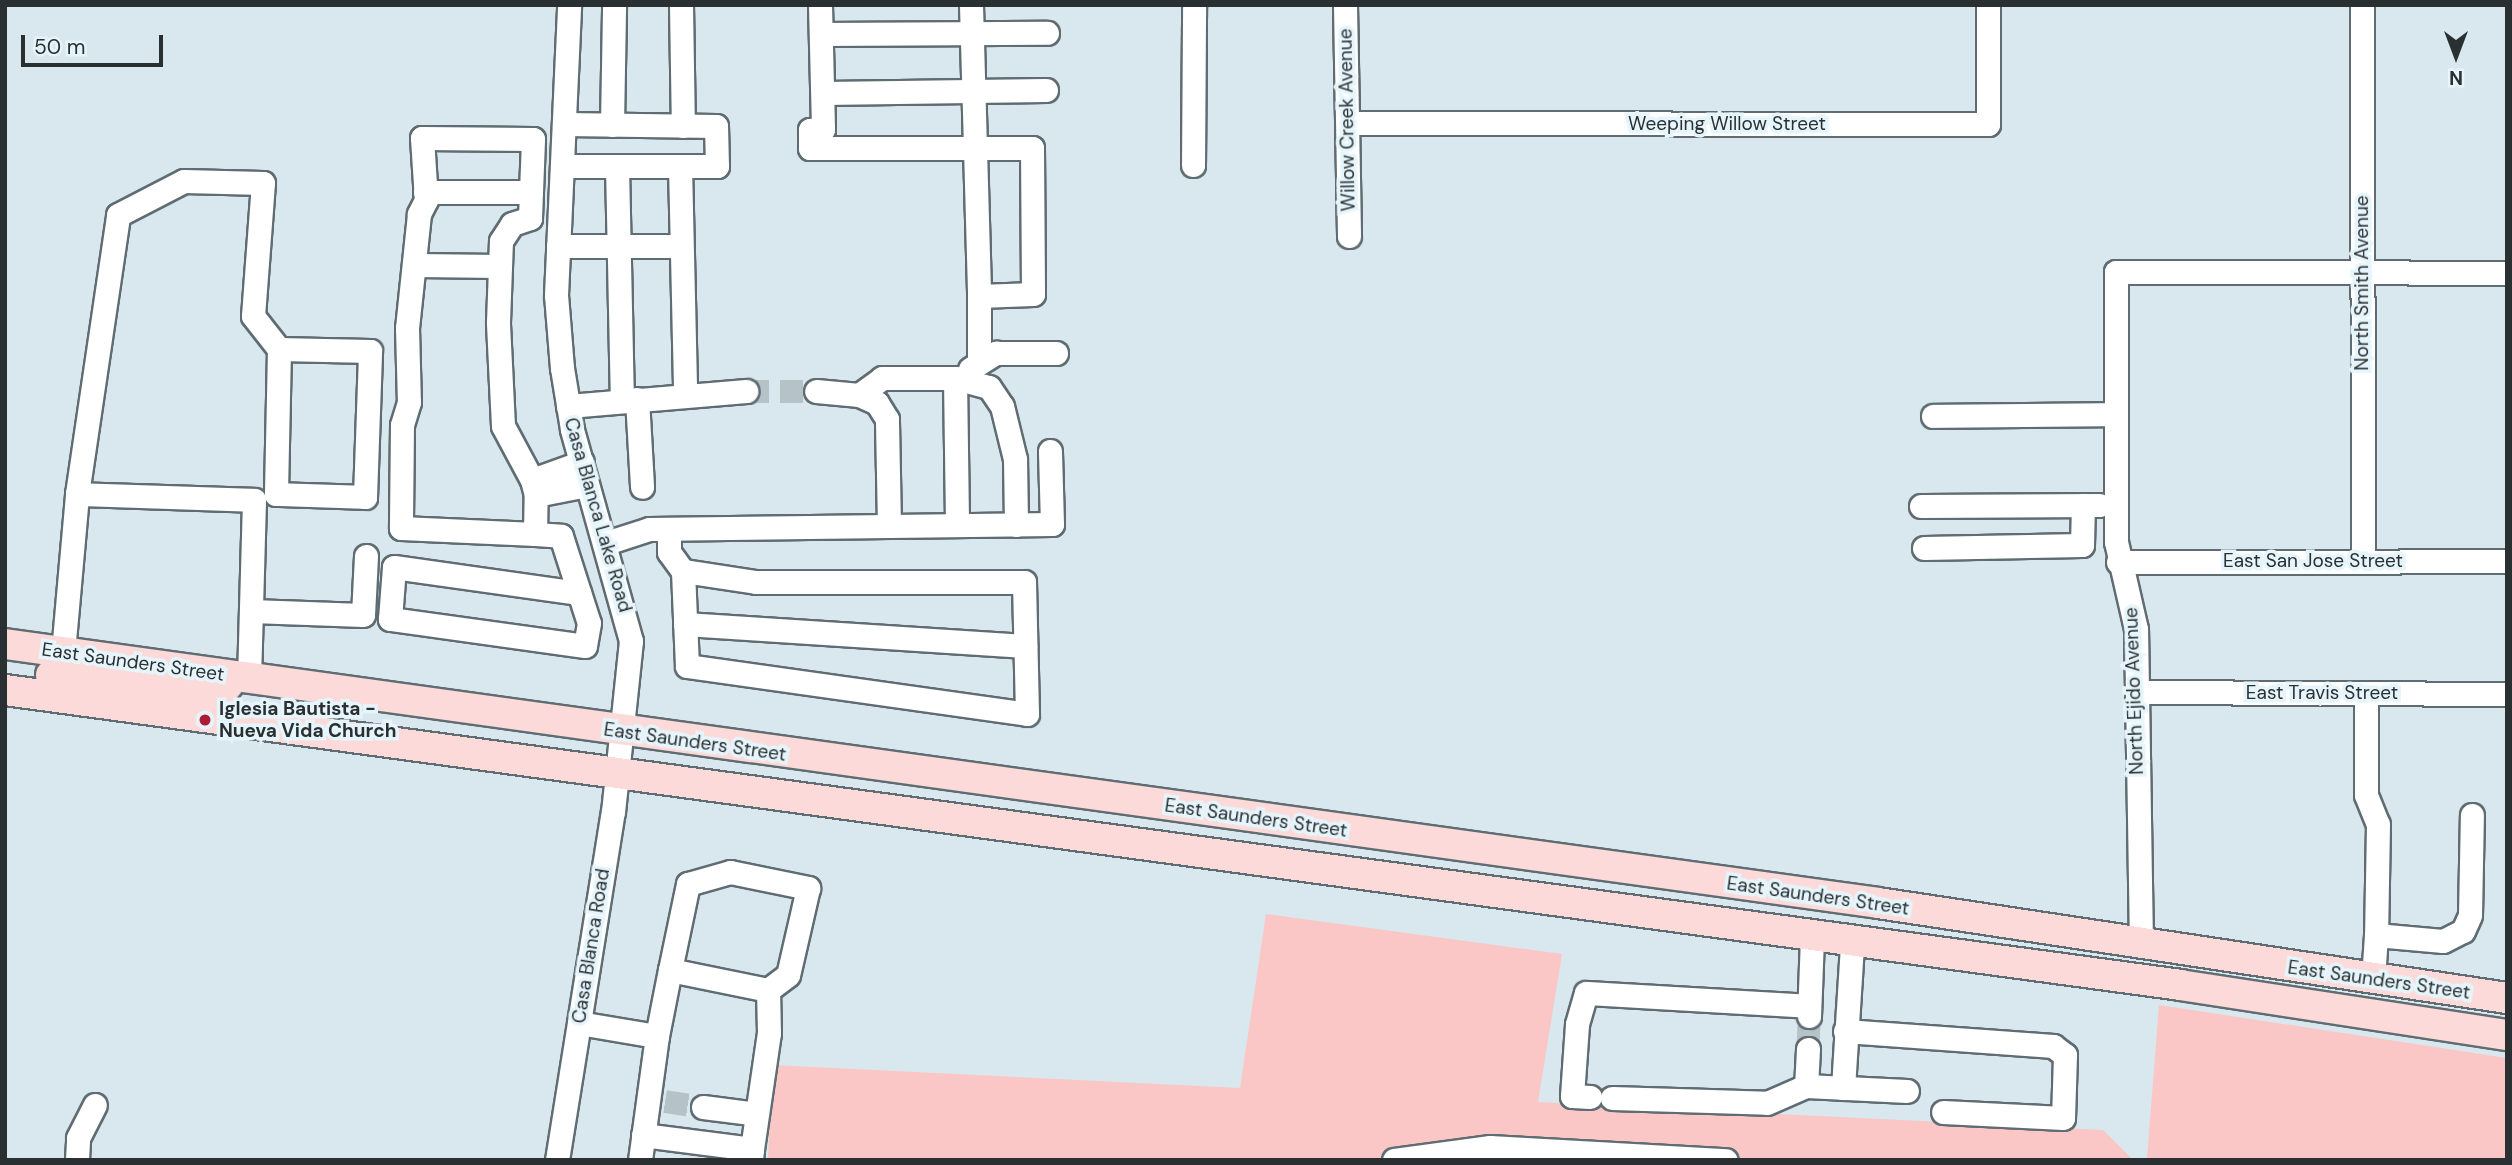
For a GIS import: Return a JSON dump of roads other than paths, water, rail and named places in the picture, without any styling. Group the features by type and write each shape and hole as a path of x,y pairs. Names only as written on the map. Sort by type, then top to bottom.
{"main road":[{"name":"East Saunders Street","path":"5,644 622,732 1878,904 2507,998"},
{"path":"5,669 208,694 222,692 241,678"},
{"name":"East Saunders Street","path":"5,690 1812,939 2180,985 2507,1035"},
{"path":"1669,918 1761,911 2129,960 2141,945"}],"street":[{"name":"Casa Blanca Lake Road","path":"569,5 556,295 568,406 587,485 606,543 631,641 622,732"},
{"path":"612,125 614,5"},
{"path":"681,5 683,126"},
{"path":"820,5 823,129 810,130 810,148 1032,148 1033,293 978,296"},
{"path":"971,5 979,363"},
{"path":"1193,165 1194,5"},
{"name":"Willow Creek Avenue","path":"1345,5 1349,236"},
{"name":"Weeping Willow Street","path":"1348,123 1988,124 1988,5"},
{"name":"North Smith Avenue","path":"2362,5 2363,561"},
{"path":"821,34 1047,33"},
{"path":"823,93 1046,90"},
{"path":"562,166 717,166 716,126 564,124"},
{"path":"535,534 534,488 503,426 500,266 501,241 512,224 530,218 533,139 422,138 425,192 407,328 409,402 402,425 401,528 561,536 589,623 585,646 390,618 394,567 579,593"},
{"path":"617,166 616,246 629,400 642,487"},
{"path":"680,166 685,394"},
{"path":"63,652 77,494 118,215 184,181 263,183 253,316 279,349 265,497 241,678"},
{"path":"425,192 531,192"},
{"path":"558,246 680,246"},
{"path":"416,265 500,266"},
{"name":"North Ejido Avenue","path":"2141,945 2137,692 2132,603 2118,562 2116,272 2362,272"},
{"path":"2362,272 2507,273"},
{"path":"77,494 365,497 370,351 279,349"},
{"path":"955,378 996,353 1056,353"},
{"path":"859,395 882,378 955,378 989,387 1002,406 1015,459 1016,525"},
{"path":"955,378 957,525"},
{"path":"568,406 685,394 746,391"},
{"path":"816,391 859,395 877,403 887,419 889,526"},
{"path":"1933,416 2116,414"},
{"path":"606,543 649,529 1052,524 1050,451"},
{"path":"534,488 582,462"},
{"path":"534,488 587,485"},
{"path":"1921,506 2116,505"},
{"path":"1924,548 2082,545 2083,506"},
{"path":"669,529 669,552 683,571 687,666 1027,714 1024,582 756,582 683,571"},
{"path":"251,611 363,615 366,556"},
{"name":"East San Jose Street","path":"2118,562 2507,561"},
{"path":"685,624 1025,646"},
{"name":"East Travis Street","path":"2137,692 2507,694"},
{"path":"2366,693 2366,795 2378,824 2373,979"},
{"name":"Casa Blanca Road","path":"557,1160 613,812 614,772 622,732"},
{"path":"2376,935 2442,941 2463,931 2470,915 2472,814"},
{"path":"640,1160 643,1135 656,1099 657,1036 670,970 688,884 730,872 808,888 788,975 768,990 670,970"},
{"path":"1812,939 1809,1011 1586,993 1577,1024 1572,1096 1767,1103 1806,1086 1907,1091"},
{"path":"1843,1088 1852,943"},
{"path":"643,1135 752,1154 769,1033 768,990"},
{"path":"579,1023 657,1036"},
{"path":"1846,1031 2053,1046 2065,1055 2063,1118 1943,1112"},
{"path":"1806,1086 1808,1049"},
{"path":"77,1160 78,1138 94,1105"},
{"path":"703,1107 757,1114"},
{"path":"1394,1160 1490,1147 1726,1160"}],"tunnel":[{"path":"746,391 816,391"},
{"path":"1808,1049 1809,1016"},
{"path":"665,1101 703,1107"}],"place":[{"name":"Iglesia Bautista - Nueva Vida Church","path":"205,720"}]}
